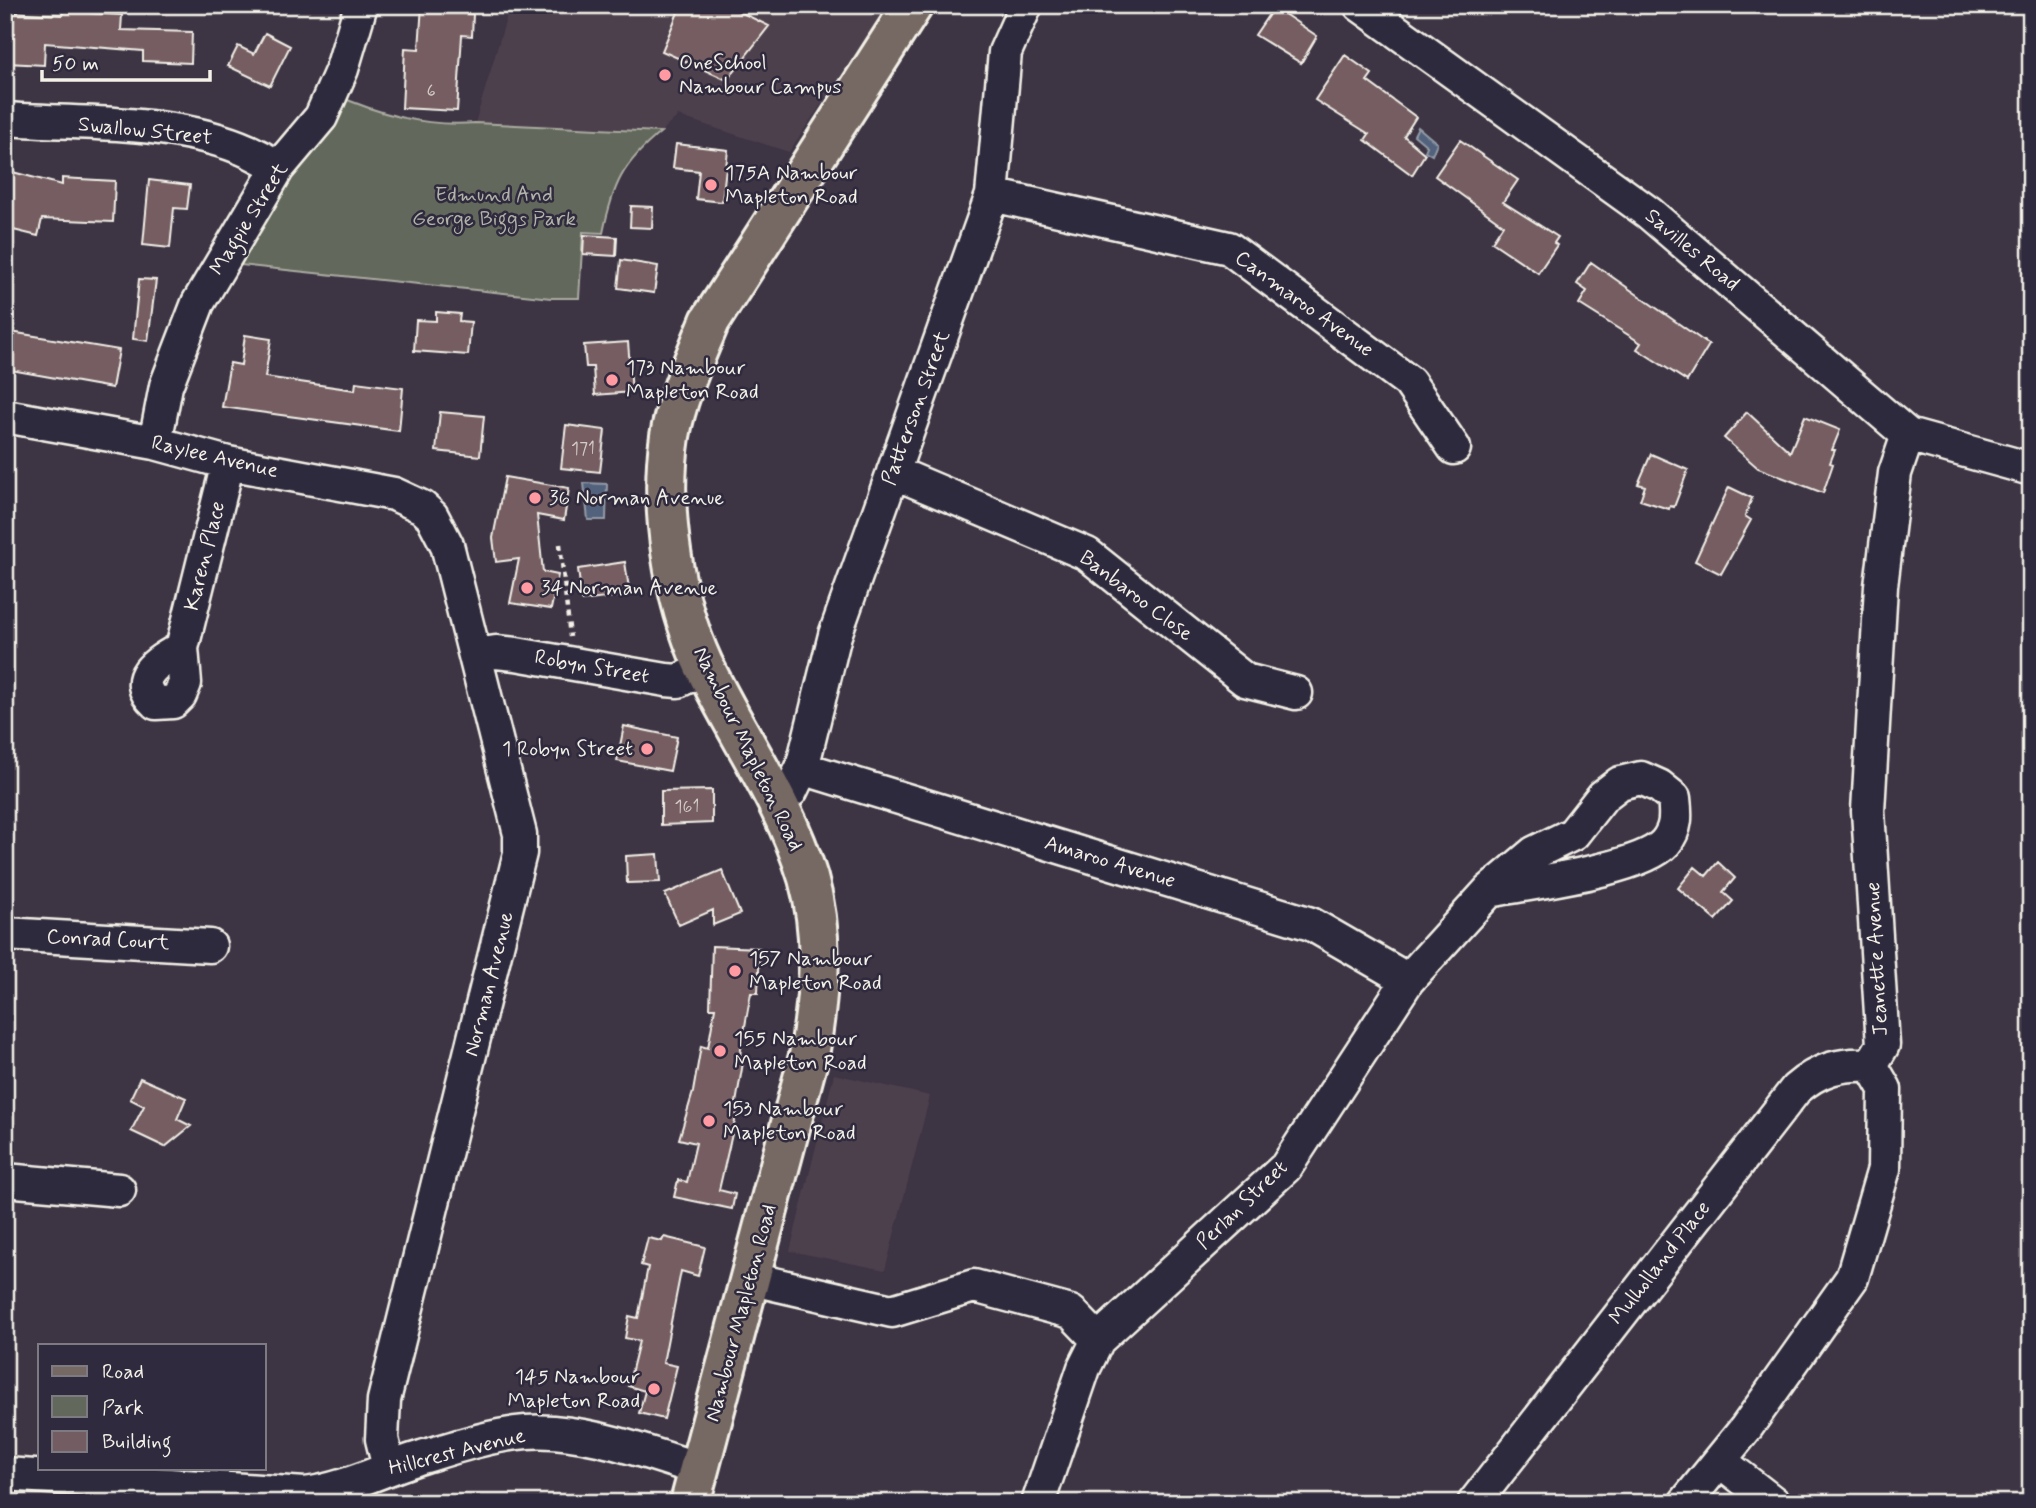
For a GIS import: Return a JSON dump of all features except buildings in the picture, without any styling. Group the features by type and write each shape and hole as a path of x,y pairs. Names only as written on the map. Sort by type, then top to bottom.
{"main road":[{"name":"Nambour Mapleton Road","path":"694,1486 752,1279 809,1056 820,977 818,929 809,881 798,847 705,668 681,601 672,556 668,463 671,436 679,403 710,321 727,290 913,5"}],"street":[{"name":"Magpie Street","path":"155,443 166,386 198,303 278,169 321,117 342,69 361,5"},
{"name":"Patterson Street","path":"776,801 791,791 802,768 835,635 992,195 1005,52 1026,5"},
{"name":"Savilles Road","path":"1360,5 1649,213 1908,435 2031,469"},
{"name":"Swallow Street","path":"5,119 177,130 214,136 260,155 278,169"},
{"name":"Canmaroo Avenue","path":"992,195 1229,248 1409,382 1454,448"},
{"name":"Raylee Avenue","path":"5,416 155,443 228,463 394,494 422,507"},
{"name":"Jeanette Avenue","path":"1685,1503 1720,1461 1852,1278 1884,1170 1885,1089 1871,1065 1883,1045 1868,811 1881,586 1895,473 1908,435"},
{"name":"Karen Place","path":"182,648 228,463"},
{"name":"Banbaroo Close","path":"893,472 1087,554 1245,680 1296,693"},
{"name":"Norman Avenue","path":"389,1468 382,1439 384,1400 520,853 520,834 477,655 447,545 432,516 422,507"},
{"name":"Robyn Street","path":"477,655 496,652 678,681 705,668"},
{"name":"Amaroo Avenue","path":"802,768 1311,924 1408,980"},
{"name":"Perlan Street","path":"1098,1340 1286,1167 1408,980 1489,891 1534,853 1573,834 1603,796 1619,783 1641,778 1660,786 1674,798 1676,820 1663,845 1624,864 1489,891"},
{"name":"Conrad Court","path":"5,934 210,946"},
{"name":"Mulholland Place","path":"1474,1503 1796,1089 1815,1073 1855,1064 1871,1065"},
{"path":"5,1180 119,1190"},
{"path":"752,1279 892,1311 974,1286 1070,1312 1098,1340 1084,1368 1038,1503"},
{"name":"Hillcrest Avenue","path":"5,1474 305,1494 355,1491 389,1468 525,1432 556,1432 694,1486"},
{"path":"1720,1461 1774,1503"}],"path":[{"path":"560,544 573,664"}],"shaded area":[{"name":"OneSchool Nambour Campus","path":"510,5 888,5 789,152 678,116 661,132 475,123"},
{"path":"834,1074 930,1096 885,1270 790,1251"}],"green space":[{"name":"Edmund And George Biggs Park","path":"331,93 384,113 419,121 661,132 637,155 621,176 615,188 603,233 583,232 579,298 551,298 221,263"}],"water":[{"path":"1418,127 1437,143 1432,155 1425,151 1427,146 1414,135"},
{"path":"584,483 607,484 606,520 588,520"}],"place":[{"name":"OneSchool Nambour Campus","path":"665,75"},
{"name":"175A Nambour Mapleton Road","path":"711,185"},
{"name":"173 Nambour Mapleton Road","path":"612,380"},
{"name":"36 Norman Avenue","path":"535,498"},
{"name":"34 Norman Avenue","path":"527,588"},
{"name":"1 Robyn Street","path":"647,749"},
{"name":"157 Nambour Mapleton Road","path":"735,971"},
{"name":"155 Nambour Mapleton Road","path":"720,1051"},
{"name":"153 Nambour Mapleton Road","path":"709,1121"},
{"name":"145 Nambour Mapleton Road","path":"654,1389"}]}
